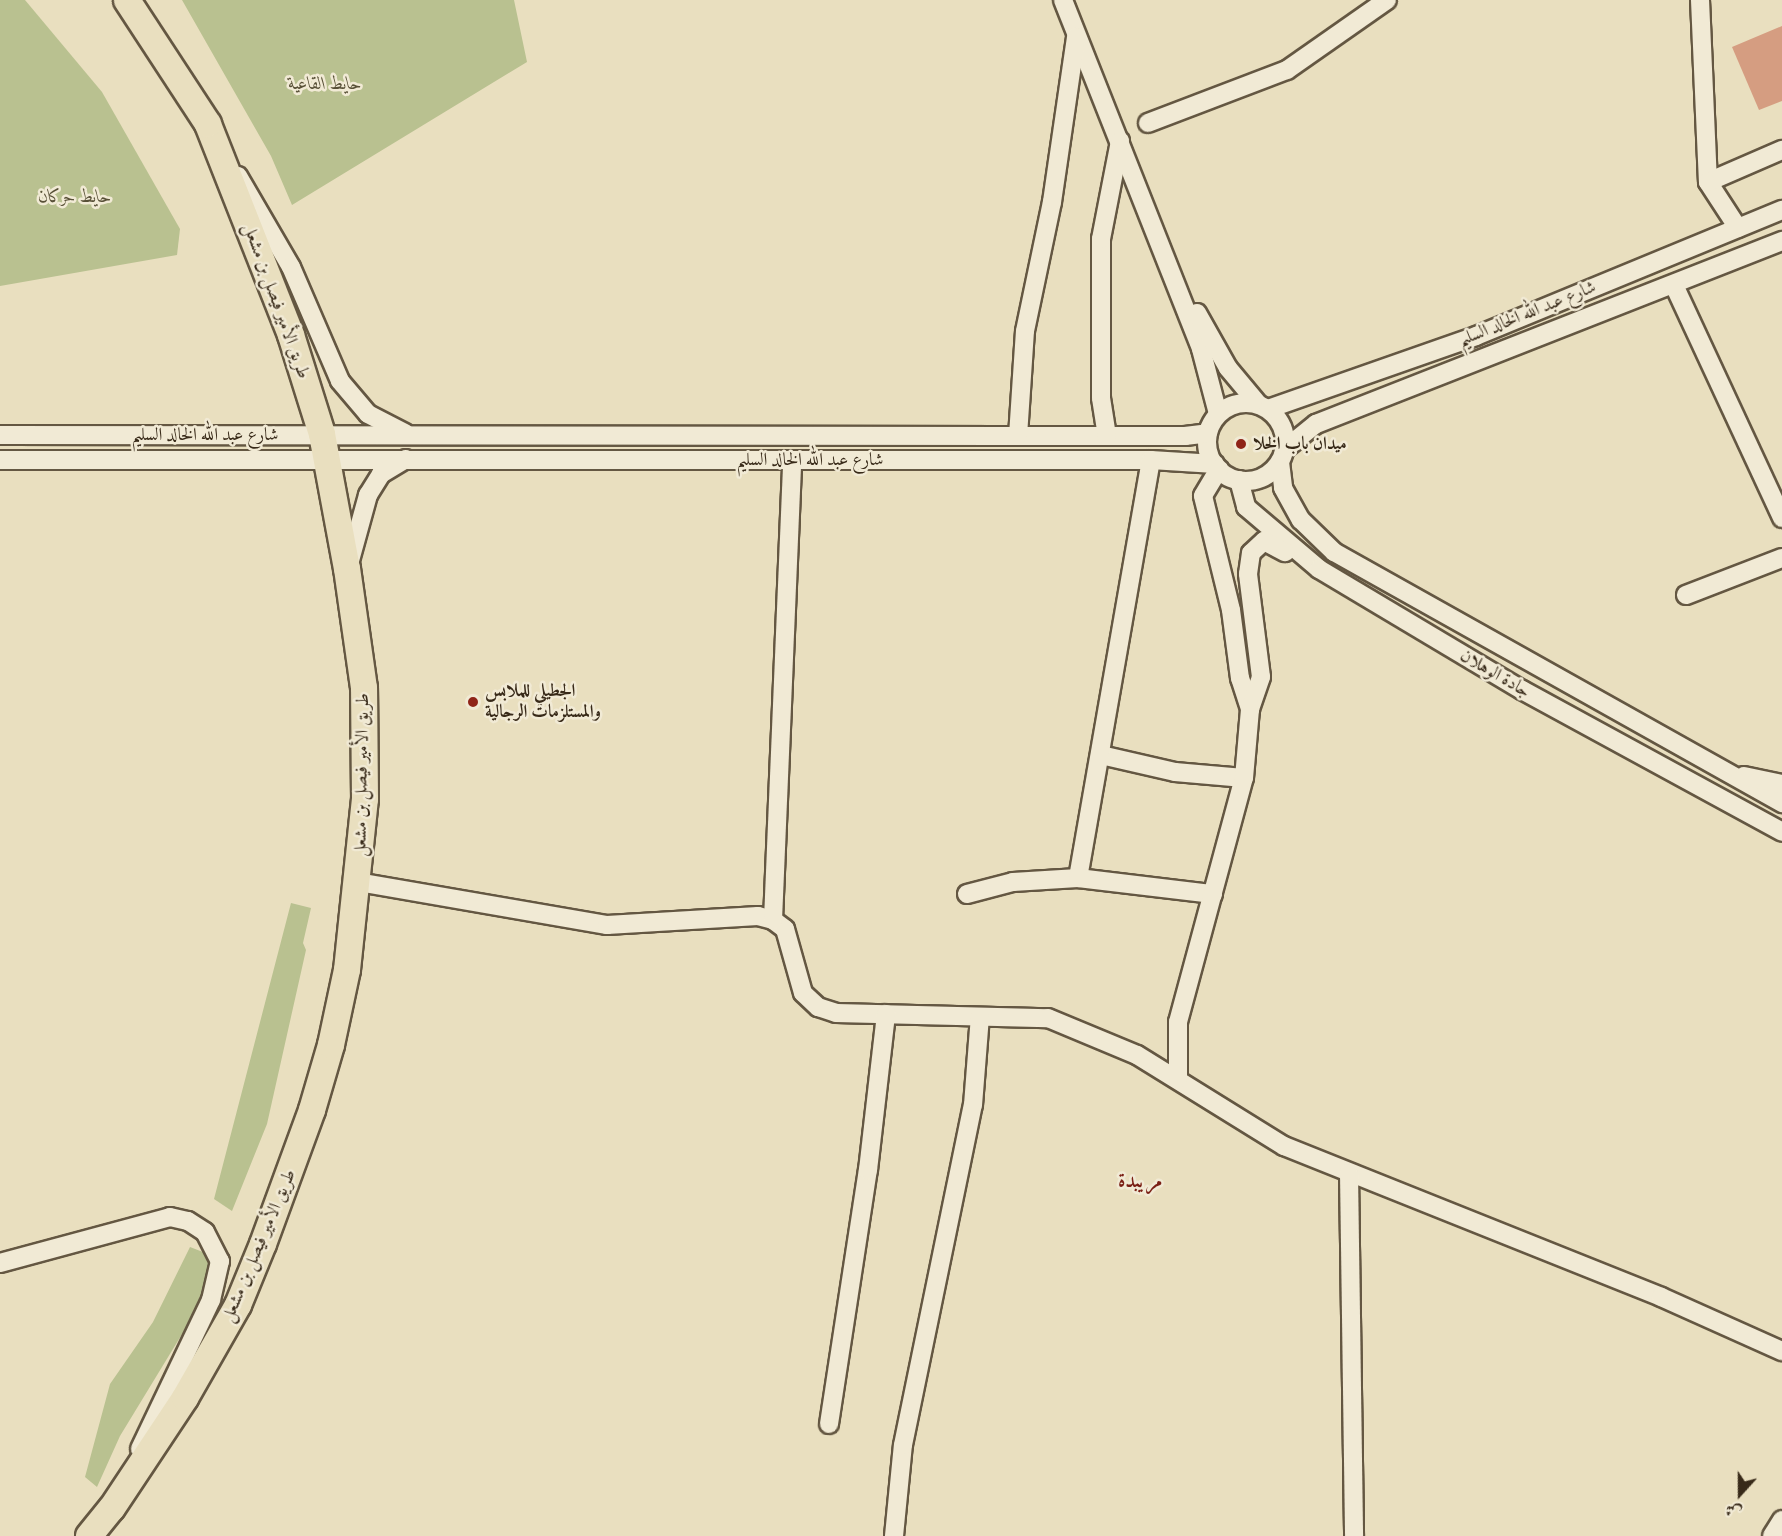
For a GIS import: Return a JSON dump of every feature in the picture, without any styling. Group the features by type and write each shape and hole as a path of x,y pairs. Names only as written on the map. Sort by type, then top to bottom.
{"highway":[{"name":"طريق الأمير فيصل بن مشعل","path":"89,1536 112,1508 185,1398 238,1305 263,1244 312,1110 331,1045 347,970 365,799 364,688 347,569 322,434 291,335 208,124 127,0"}],"street":[{"path":"1063,0 1212,381 1218,414"},
{"path":"1148,123 1287,70 1387,0"},
{"path":"1700,0 1708,182 1738,228"},
{"path":"1018,436 1025,331 1052,202 1076,37"},
{"name":"شارع عبد الله الخالد السليم","path":"208,124 291,267 340,381 368,414 409,435"},
{"path":"1107,436 1101,398 1101,239 1120,141"},
{"path":"1708,182 1782,150"},
{"name":"شارع عبد الله الخالد السليم","path":"1263,406 1476,336 1782,210"},
{"name":"شارع عبد الله الخالد السليم","path":"1283,455 1316,424 1782,241"},
{"path":"1165,256 1228,368 1283,426 1283,455 1263,477 1239,480 1217,467 1209,455 1208,433 1218,414 1236,404 1263,406"},
{"path":"1674,285 1782,518"},
{"name":"شارع عبد الله الخالد السليم","path":"0,435 1107,436 1208,433"},
{"path":"215,460 237,452 237,444 221,435"},
{"name":"جادة الوهلان","path":"1283,455 1283,488 1301,520 1334,552 1782,803"},
{"path":"347,569 368,495 381,474 406,459"},
{"name":"شارع عبد الله الخالد السليم","path":"0,460 1151,460 1217,467"},
{"path":"773,920 792,460"},
{"path":"1078,878 1151,460"},
{"path":"1217,467 1203,496 1230,610 1240,678 1251,708"},
{"name":"جادة الوهلان","path":"1239,480 1246,507 1319,569 1522,690 1782,832"},
{"path":"1178,1079 1178,1022 1244,778 1251,708 1261,677 1248,574 1251,553 1264,541 1319,569"},
{"path":"1686,595 1782,558"},
{"path":"1101,755 1175,772 1244,778"},
{"path":"1725,772 1782,784"},
{"path":"967,894 1012,882 1078,878 1213,894"},
{"path":"358,882 607,925 758,916 773,920 785,929 803,993 818,1008 836,1013 1048,1018 1137,1055 1284,1146 1661,1297 1782,1351"},
{"path":"829,1424 868,1170 886,1014"},
{"path":"894,1536 903,1445 973,1106 980,1017"},
{"path":"1349,1173 1354,1536"},
{"path":"0,1263 170,1217 188,1221 213,1243 220,1261 211,1300 112,1508"},
{"path":"1772,1536 1782,1520"}],"green space":[{"name":"حايط حركان","path":"0,0 25,0 102,92 180,229 177,255 0,286"},
{"name":"حايط القاعية","path":"182,0 514,0 527,62 292,205 271,156"},
{"path":"291,903 311,908 303,943 306,950 267,1124 232,1211 214,1199"},
{"path":"190,1247 208,1254 215,1267 190,1321 120,1436 97,1487 85,1477 110,1384 153,1322"}],"building":[{"path":"1782,26 1782,101 1759,110 1732,47"}],"place":[{"name":"ميدان باب الخلا","path":"1241,444"},
{"name":"الجطيلي للملابس والمستلزمات الرجالية","path":"473,702"}],"district":[{"name":"مريبدة","path":"1140,1180"}]}
